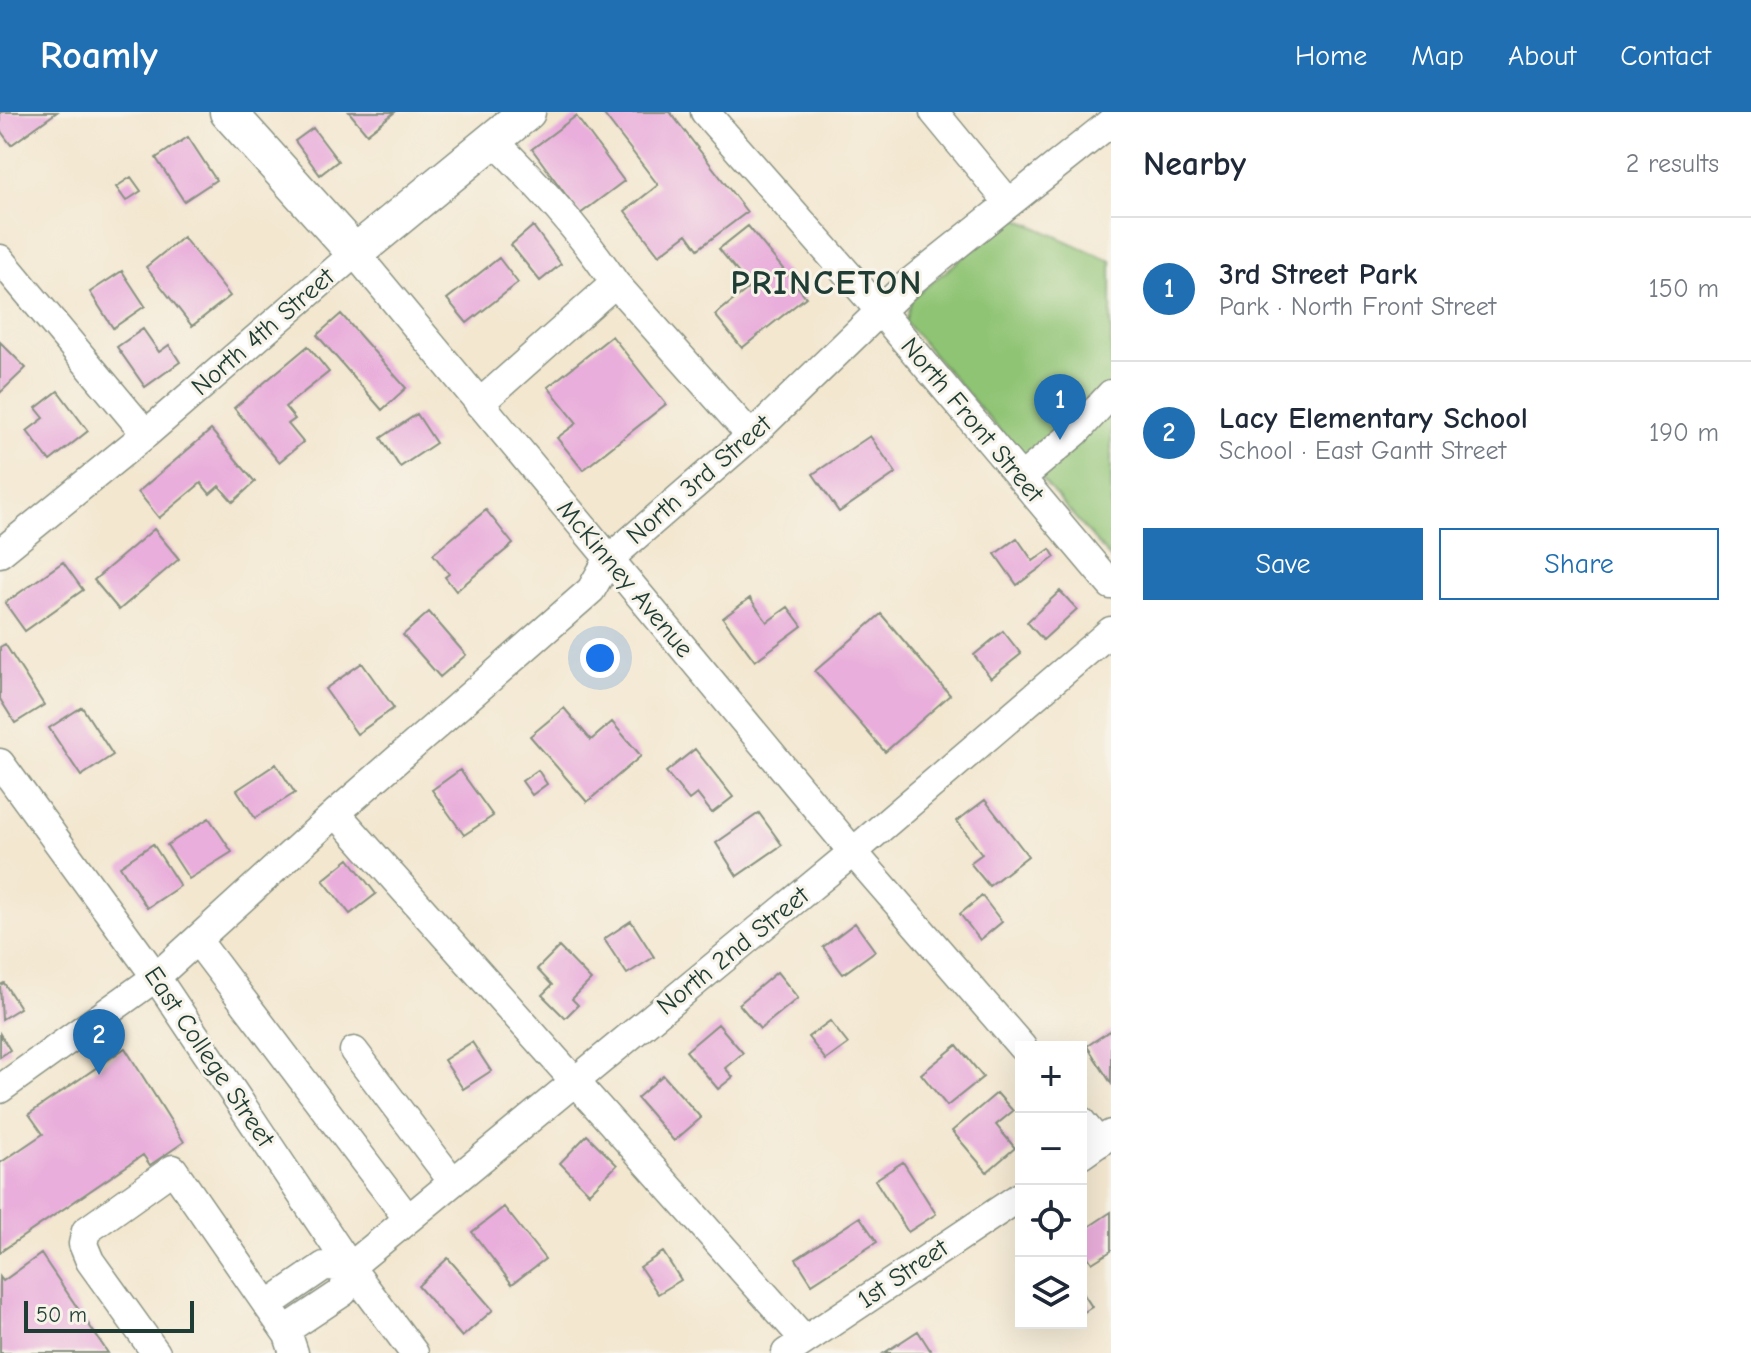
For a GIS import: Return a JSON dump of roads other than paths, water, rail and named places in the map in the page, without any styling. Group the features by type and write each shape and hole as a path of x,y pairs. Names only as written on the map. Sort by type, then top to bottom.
{"main road":[{"name":"McKinney Avenue","path":"228,112 355,253"},
{"name":"North 4th Street","path":"355,253 527,112"}],"street":[{"name":"North Front Street","path":"705,112 881,312 1111,585"},
{"path":"934,112 1009,203"},
{"name":"North 3rd Street","path":"0,1089 156,977 336,813 591,590 608,560 751,436 909,283 1111,122"},
{"path":"493,140 520,167 615,283 751,436"},
{"name":"McKinney Avenue","path":"355,253 853,852 1017,1041"},
{"name":"North 4th Street","path":"0,553 146,434 355,253"},
{"path":"0,259 146,434"},
{"path":"479,404 615,283"},
{"path":"1021,478 1076,432 1111,394"},
{"name":"North 2nd Street","path":"350,1267 853,852 1111,631"},
{"name":"East College Street","path":"0,763 156,977 350,1267 414,1353"},
{"path":"336,813 574,1082 796,1346"},
{"path":"197,940 408,1219"},
{"path":"354,1051 453,1182"},
{"path":"156,1353 90,1261 83,1244 86,1231 173,1169 291,1344"},
{"name":"1st Street","path":"796,1346 1015,1200"},
{"path":"263,1299 276,1299 324,1266 350,1267 343,1292 292,1326 291,1344"}],"place":[{"name":"3rd Street Park","path":"1060,440"},
{"name":"Lacy Elementary School","path":"99,1075"}],"district":[{"name":"PRINCETON","path":"827,283"}]}
